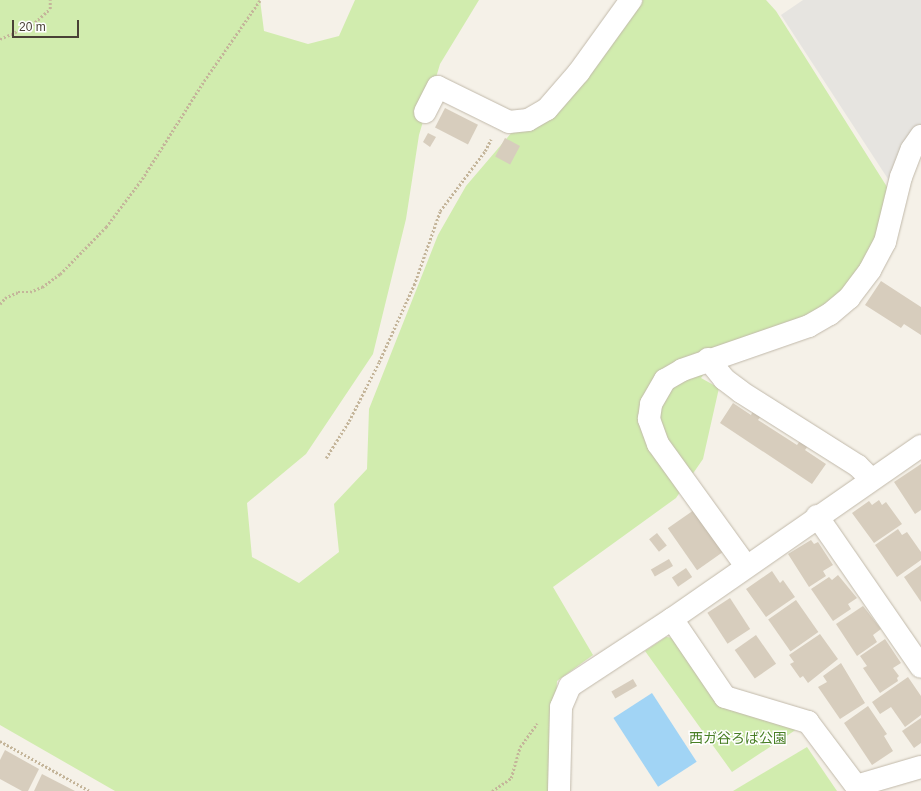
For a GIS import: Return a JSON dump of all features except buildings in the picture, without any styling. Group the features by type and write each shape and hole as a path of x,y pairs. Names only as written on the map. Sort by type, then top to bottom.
{"street":[{"path":"425,112 438,87 509,122 528,120 547,109 579,72 631,0"},
{"path":"746,566 658,444 649,418 651,404 665,380 708,359 774,340 809,326 830,314 849,298 870,270 885,242 901,176 912,149 921,136"},
{"path":"708,359 724,378 741,392 858,466 871,480"},
{"path":"559,791 561,707 570,686 672,618 817,516 921,446"},
{"path":"817,516 921,667"},
{"path":"672,618 725,697 808,722 856,786 921,767"}],"path":[{"path":"0,39 32,25 50,9 50,0"},
{"path":"0,304 5,298 18,292 30,292 42,287 60,274 106,227 142,180 204,81 260,0"},
{"path":"326,458 349,421 385,348 414,285 440,211 485,151 501,118"},
{"path":"492,791 511,778 520,747 542,719"},
{"path":"0,741 90,791"}],"green space":[{"path":"0,0 260,0 264,31 308,44 339,36 355,0 479,0 440,64 419,135 406,219 373,354 306,454 247,503 252,557 299,583 339,552 334,504 367,469 369,409 438,235 466,186 513,131 636,0 766,0 776,11 889,190 879,233 849,286 803,322 723,347 701,378 719,388 703,459 676,498 553,587 593,655 557,681 552,791 115,791 0,725"},
{"name":"西ガ谷ろば公園","path":"666,637 675,638 721,707 797,729 732,772 645,651"},
{"path":"807,747 837,791 733,791"}],"shaded area":[{"path":"803,0 921,0 921,126 890,182 781,15"}],"water":[{"path":"652,693 697,762 658,787 613,718"}]}
